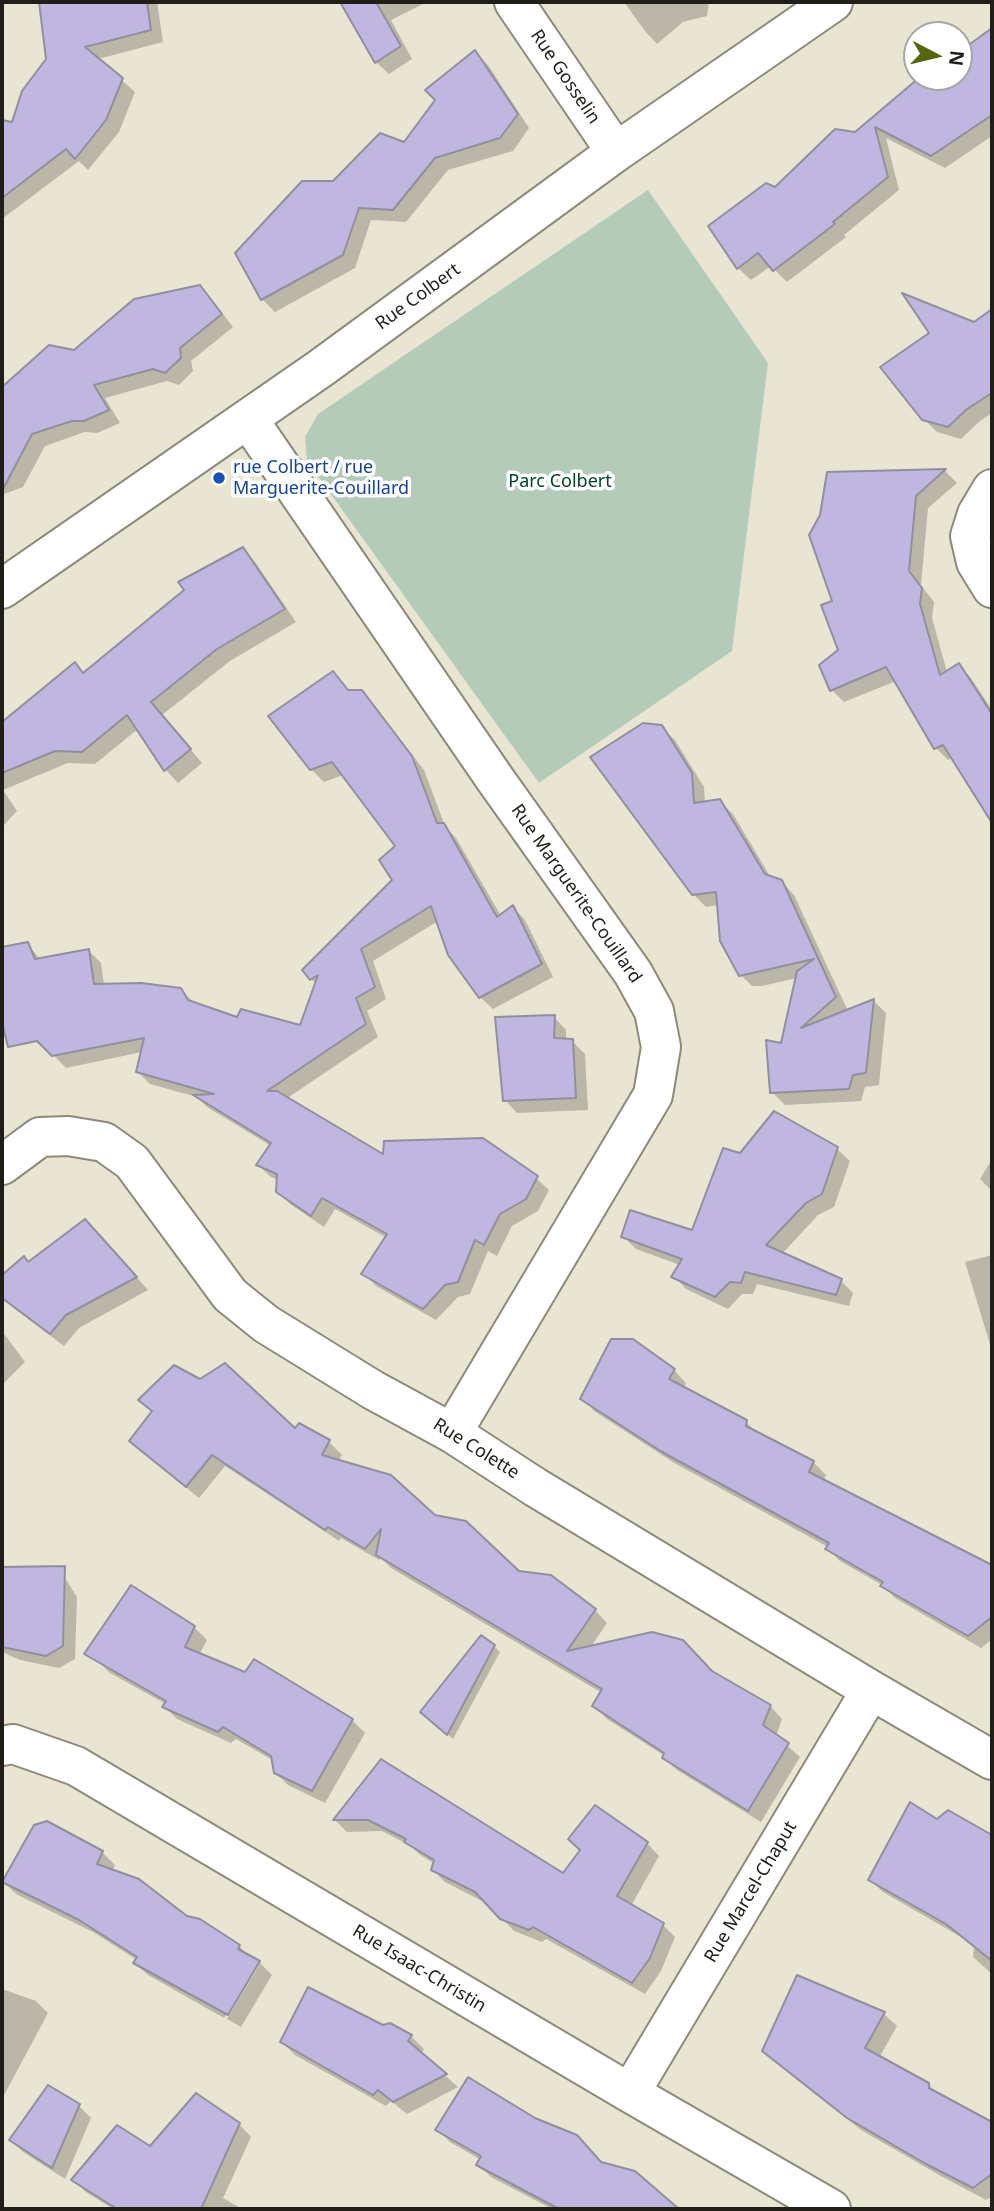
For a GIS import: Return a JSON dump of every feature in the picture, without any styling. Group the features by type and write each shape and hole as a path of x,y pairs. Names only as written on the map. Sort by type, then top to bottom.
{"street":[{"name":"Rue Gosselin","path":"514,2 616,152"},
{"name":"Rue Colbert","path":"2,589 321,368 616,152 833,2"},
{"name":"Rue Marguerite-Couillard","path":"248,419 495,779 633,973 654,1011 662,1047 653,1095 452,1433"},
{"path":"992,489 977,514 970,536 975,562 992,588"},
{"name":"Rue Colette","path":"2,1165 40,1138 68,1136 104,1142 132,1162 230,1295 266,1324 373,1390 452,1433 871,1690 992,1760"},
{"name":"Rue Marcel-Chaput","path":"630,2093 871,1690"},
{"name":"Rue Isaac-Christin","path":"2,1746 13,1744 76,1766 831,2209"}],"green space":[{"name":"Parc Colbert","path":"648,190 768,363 732,651 539,783 307,461 305,437 318,414"}],"building":[{"path":"39,2 147,2 151,30 85,47 123,78 106,120 75,159 66,149 2,198 2,120 12,122 22,91 46,59"},
{"path":"340,2 376,2 401,46 375,63"},
{"path":"992,28 992,115 931,156 875,127 888,177 833,222 835,224 773,271 758,253 737,269 708,226 766,183 775,187 835,129 855,132 903,91 973,91 973,42"},
{"path":"475,50 518,114 500,138 435,158 393,210 359,208 343,255 261,300 235,253 302,181 333,181 380,133 404,142 435,100 425,90"},
{"path":"200,285 222,314 180,348 181,358 165,373 153,369 94,385 109,410 84,421 72,421 32,434 2,491 2,387 49,345 74,350 134,299"},
{"path":"902,293 974,322 992,309 992,393 967,409 948,427 922,420 880,367 929,333"},
{"path":"946,469 916,496 909,571 922,588 920,604 940,675 959,663 992,714 992,823 943,745 934,749 886,667 830,691 819,665 838,650 821,605 832,601 809,535 820,515 827,472"},
{"path":"243,547 285,609 217,649 151,702 191,749 164,771 127,715 82,752 55,751 2,773 2,722 75,662 83,673 184,590 178,582"},
{"path":"333,671 348,690 362,690 412,756 437,823 444,823 497,917 513,905 542,964 479,998 448,955 431,906 361,949 375,987 356,998 366,1024 267,1091 277,1091 383,1154 384,1141 483,1138 538,1176 526,1199 500,1214 484,1245 475,1240 458,1282 445,1285 423,1309 361,1274 387,1234 322,1198 311,1216 276,1192 277,1174 256,1165 271,1143 193,1095 214,1094 136,1072 144,1038 52,1056 37,1041 8,1047 2,1022 2,947 28,942 35,959 89,949 94,984 141,983 181,988 188,1000 237,1017 241,1009 300,1025 318,975 310,980 302,970 392,880 379,860 395,846 332,762 310,770 268,716"},
{"path":"643,723 662,725 692,773 694,803 720,799 765,874 782,880 836,997 801,1028 874,999 866,1073 853,1075 849,1089 770,1093 766,1040 781,1043 797,971 814,959 739,976 720,941 716,892 692,895 590,757"},
{"path":"555,1015 554,1038 573,1039 576,1098 503,1101 495,1017"},
{"path":"774,1111 838,1147 822,1194 806,1203 766,1245 842,1279 836,1295 745,1272 741,1283 730,1282 715,1297 671,1277 682,1259 621,1237 630,1210 692,1230 723,1148 740,1153"},
{"path":"85,1219 137,1277 66,1315 50,1334 2,1298 2,1275 24,1256 28,1262"},
{"path":"611,1339 633,1339 675,1369 669,1379 747,1420 746,1426 814,1461 809,1472 992,1565 992,1617 968,1636 880,1586 883,1582 825,1549 829,1543 662,1452 580,1399"},
{"path":"225,1363 295,1428 299,1423 330,1440 322,1455 391,1475 435,1515 466,1521 519,1571 551,1575 596,1609 567,1651 652,1632 683,1640 712,1671 771,1705 763,1725 789,1743 748,1811 662,1758 664,1753 592,1706 602,1689 376,1555 381,1529 365,1549 328,1527 325,1530 212,1455 186,1487 129,1441 152,1411 138,1400 174,1365 200,1379"},
{"path":"65,1566 63,1646 46,1656 2,1647 2,1567"},
{"path":"131,1585 195,1626 185,1647 245,1672 254,1659 353,1719 312,1791 274,1773 271,1756 223,1727 218,1732 162,1707 166,1701 84,1654"},
{"path":"481,1635 495,1645 447,1735 420,1712"},
{"path":"381,1759 563,1873 580,1850 568,1839 595,1805 648,1842 617,1896 664,1923 650,1958 632,1983 533,1927 529,1930 500,1919 475,1892 431,1870 434,1860 404,1842 406,1839 368,1820 333,1820"},
{"path":"910,1802 937,1819 948,1810 992,1835 992,1961 946,1924 868,1880"},
{"path":"47,1821 103,1851 97,1864 139,1879 187,1916 200,1919 240,1945 238,1949 260,1961 228,2015 133,1963 137,1957 79,1920 2,1882 34,1825"},
{"path":"797,1975 885,2012 865,2048 929,2083 929,2088 992,2122 992,2174 973,2188 926,2164 847,2118 762,2051"},
{"path":"308,1987 383,2025 390,2023 412,2035 408,2041 447,2074 393,2102 378,2090 373,2095 280,2042"},
{"path":"468,2077 535,2118 577,2135 601,2162 635,2171 679,2209 559,2209 476,2165 481,2156 435,2130"},
{"path":"48,2085 80,2104 52,2168 9,2140"},
{"path":"196,2093 240,2123 201,2209 117,2209 71,2180 117,2125 150,2146"}],"place":[{"name":"rue Colbert / rue Marguerite-Couillard","path":"219,478"}]}
